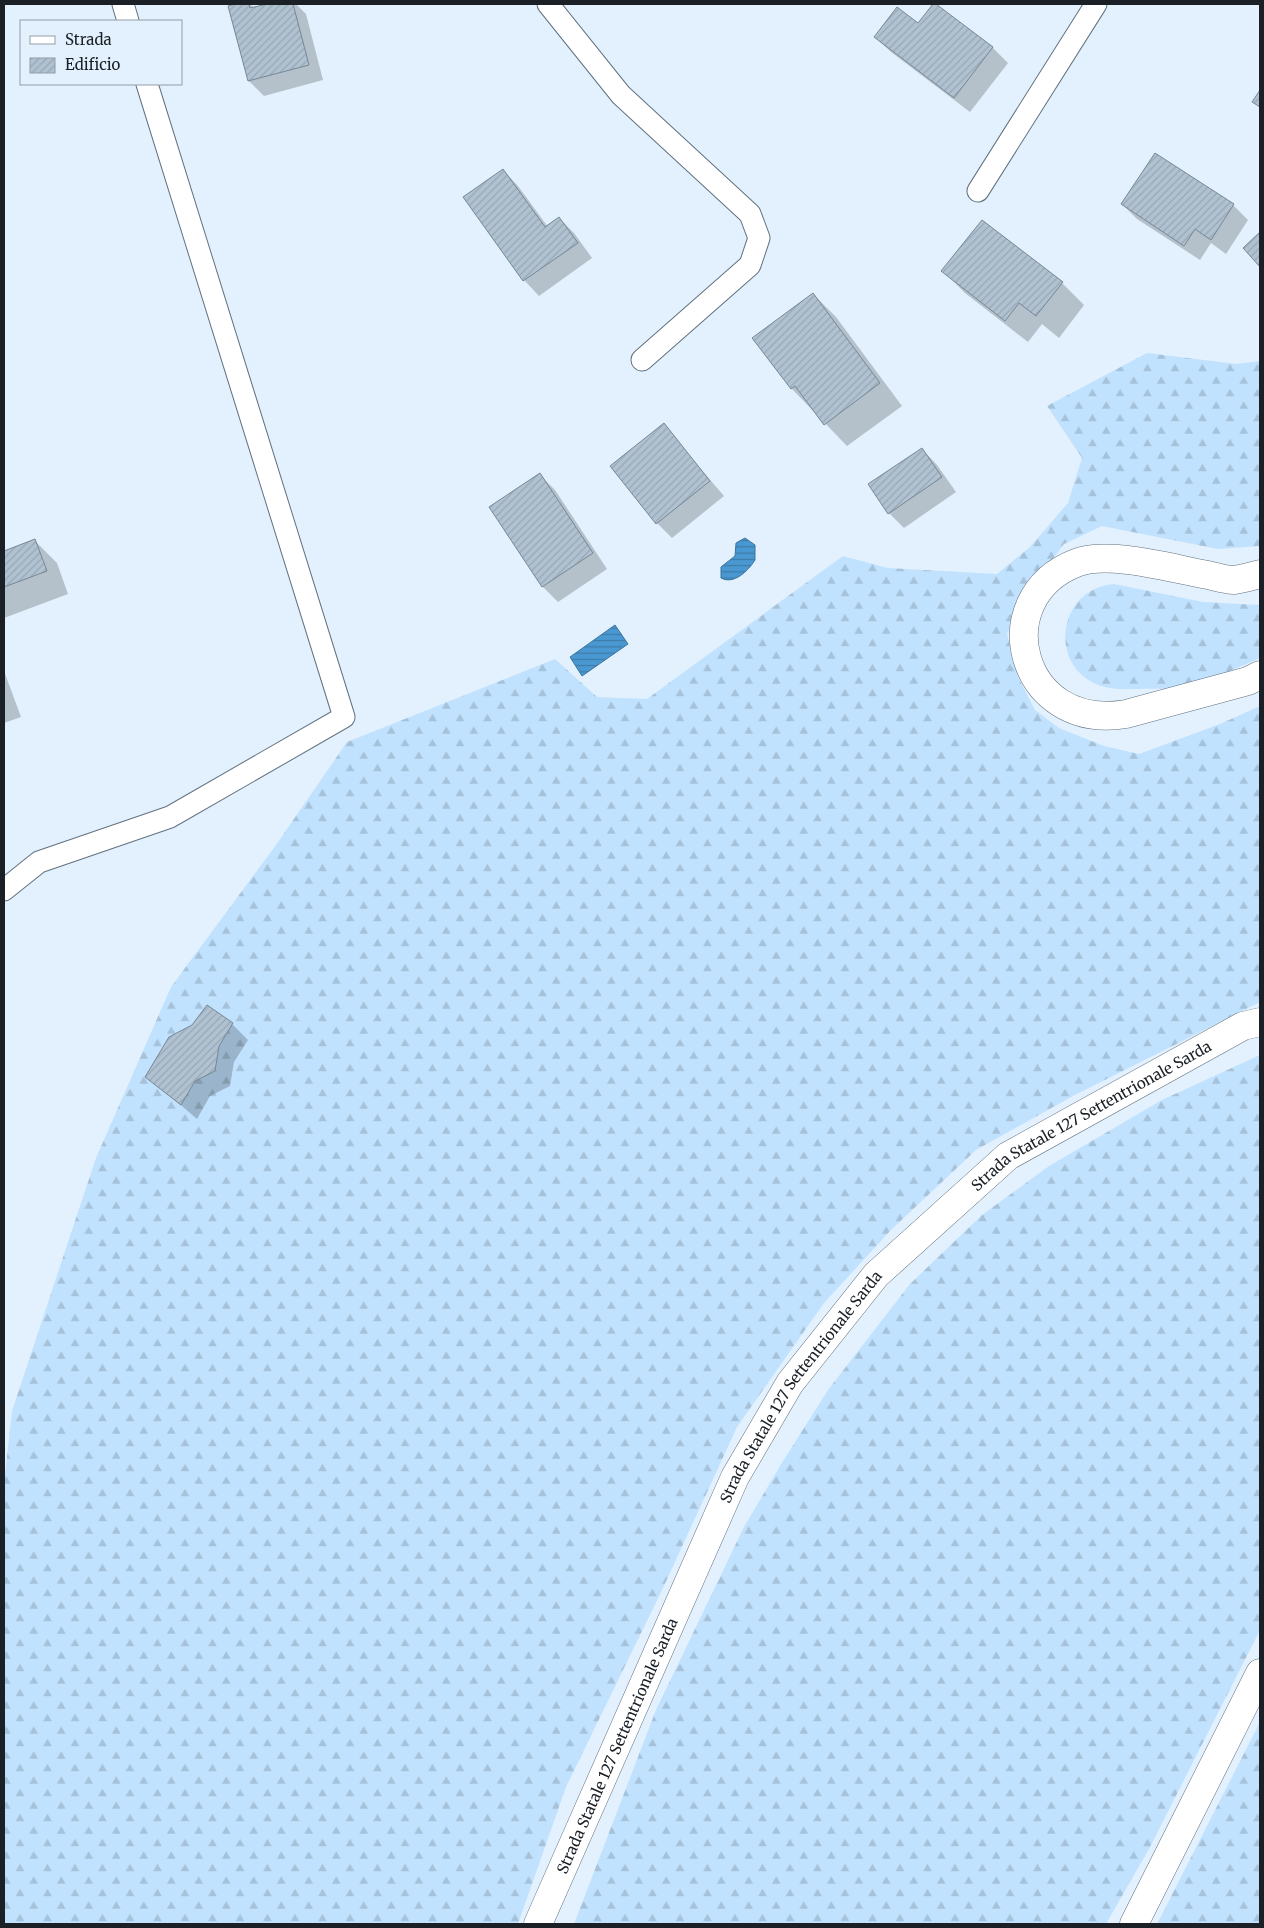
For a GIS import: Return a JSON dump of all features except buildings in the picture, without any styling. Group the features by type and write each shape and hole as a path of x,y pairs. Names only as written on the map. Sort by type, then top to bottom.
{"main road":[{"path":"1260,574 1234,580 1112,558 1078,562 1056,574 1040,590 1030,609 1024,642 1031,670 1044,690 1062,705 1086,715 1109,717 1126,714 1248,681 1260,675"},
{"name":"Strada Statale 127 Settentrionale Sarda","path":"538,1924 735,1477 790,1383 876,1275 1008,1156 1243,1026 1260,1022"},
{"path":"1134,1924 1260,1673"}],"lane":[{"path":"123,4 128,20"},
{"path":"548,4 621,95 750,214 759,238 750,265 642,360"},
{"path":"978,190 1096,4"},
{"path":"4,890 39,862 170,816 344,717 147,85"}],"green space":[{"path":"1147,353 1236,364 1260,361 1260,546 1218,549 1102,526 1064,544 1025,596 1007,634 1018,677 1035,710 1059,728 1104,746 1139,754 1220,724 1260,706 1260,1002 1073,1096 976,1150 891,1230 824,1303 737,1427 663,1588 566,1787 518,1924 4,1924 4,1484 12,1411 96,1158 171,987 276,845 347,742 555,659 597,697 647,699 843,556 888,568 997,574 1030,547 1068,503 1082,458 1047,406"},
{"path":"1114,584 1203,602 1260,605 1260,658 1208,679 1172,689 1113,689 1086,678 1074,665 1067,649 1066,632 1070,615 1080,600 1094,589"},
{"path":"1260,1055 1260,1630 1149,1849 1106,1924 574,1924 656,1710 744,1527 828,1390 910,1284 982,1215 1049,1166 1162,1100"},
{"path":"1260,1722 1260,1924 1157,1924"}],"water":[{"path":"745,538 755,545 755,560 740,576 731,580 721,578 721,567 735,556 736,543"},
{"path":"615,625 628,644 582,676 570,657"}]}
